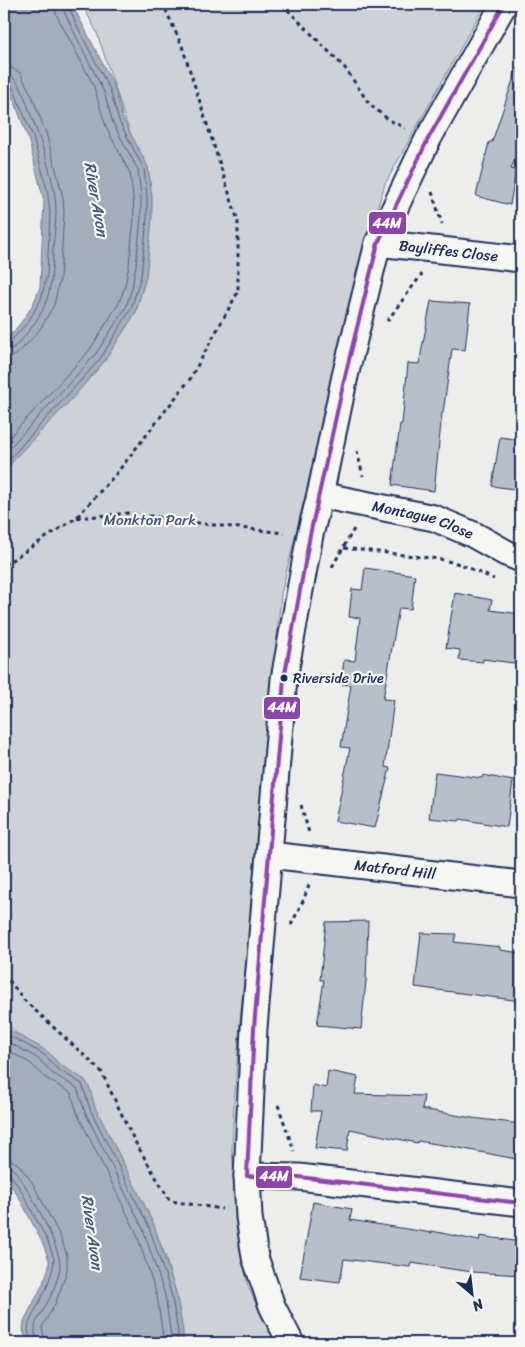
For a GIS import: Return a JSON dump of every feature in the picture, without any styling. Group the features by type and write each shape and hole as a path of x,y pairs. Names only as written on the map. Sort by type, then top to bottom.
{"street":[{"path":"292,1343 280,1324 255,1257 247,1176 254,1028 284,679 310,535 344,376 378,243 428,139 504,4"},
{"name":"Bayliffes Close","path":"378,243 521,258"},
{"name":"Montague Close","path":"320,495 434,518 474,535 521,559"},
{"name":"Matford Hill","path":"270,855 521,884"},
{"path":"247,1176 299,1177 521,1203"}],"path":[{"path":"4,565 76,518 116,474 190,379 238,292 238,221 182,46 164,4"},
{"path":"282,4 345,68 370,105 389,120 428,139"},
{"path":"385,324 441,250 443,229 432,194 432,185"},
{"path":"330,571 359,520 365,504 367,489 355,443"},
{"path":"76,518 129,513 205,524 310,535"},
{"path":"344,548 439,559 460,564 499,580"},
{"path":"290,927 303,901 311,878 314,860 313,845 300,799"},
{"path":"4,974 24,1000 101,1071 134,1140 170,1200 225,1210 249,1209"},
{"path":"275,1097 295,1152 299,1177"}],"green space":[{"name":"Monkton Park","path":"82,4 485,4 385,184 370,230 281,594 241,1010 232,1150 241,1252 248,1286 268,1330 277,1343 173,1343 171,1283 166,1257 149,1218 27,1043 4,1021 4,464 148,188 97,33"}],"water":[{"name":"River Avon","path":"4,4 72,4 109,76 115,89 123,119 148,167 152,196 152,219 146,277 136,312 104,362 70,401 16,457 4,473 4,342 25,316 34,302 40,287 44,201 28,138 15,103 4,82"},
{"name":"River Avon","path":"4,1027 40,1047 49,1053 59,1064 85,1080 90,1089 95,1107 154,1225 176,1292 183,1331 183,1343 27,1343 23,1330 24,1321 42,1286 49,1267 49,1260 20,1199 4,1175"}],"building":[{"path":"517,68 521,68 521,144 511,169 516,170 510,205 476,196 489,142 492,142"},
{"path":"431,301 470,304 465,350 452,349 442,413 434,491 392,485 400,424 402,424 408,363 419,364"},
{"path":"500,437 521,440 521,490 492,486"},
{"path":"365,568 415,575 411,609 399,608 383,699 394,700 385,767 390,768 375,828 335,821 350,748 341,747 351,685 341,684 344,660 355,661 360,618 349,617 352,589 362,590"},
{"path":"455,593 492,600 490,610 521,614 521,664 483,659 483,662 459,660 460,650 446,648"},
{"path":"435,772 482,778 483,775 513,781 507,827 460,819 459,821 429,818"},
{"path":"368,921 366,981 361,1029 317,1025 324,980 320,980 326,922"},
{"path":"421,933 456,934 454,942 500,947 500,950 521,953 521,1001 415,987"},
{"path":"328,1071 358,1077 355,1094 424,1096 422,1109 521,1124 521,1160 449,1146 418,1141 417,1143 350,1129 347,1151 315,1148 321,1111 311,1111 313,1085 326,1088"},
{"path":"313,1202 352,1209 350,1220 432,1233 432,1231 479,1241 480,1236 521,1242 521,1275 472,1272 411,1263 410,1267 344,1259 340,1282 300,1277"}],"transit line":[{"name":"44M","path":"504,4 428,139 378,243 345,376 310,535 284,679 254,1028 247,1176 299,1177 521,1203"}],"place":[{"name":"Riverside Drive","path":"284,678"}]}
